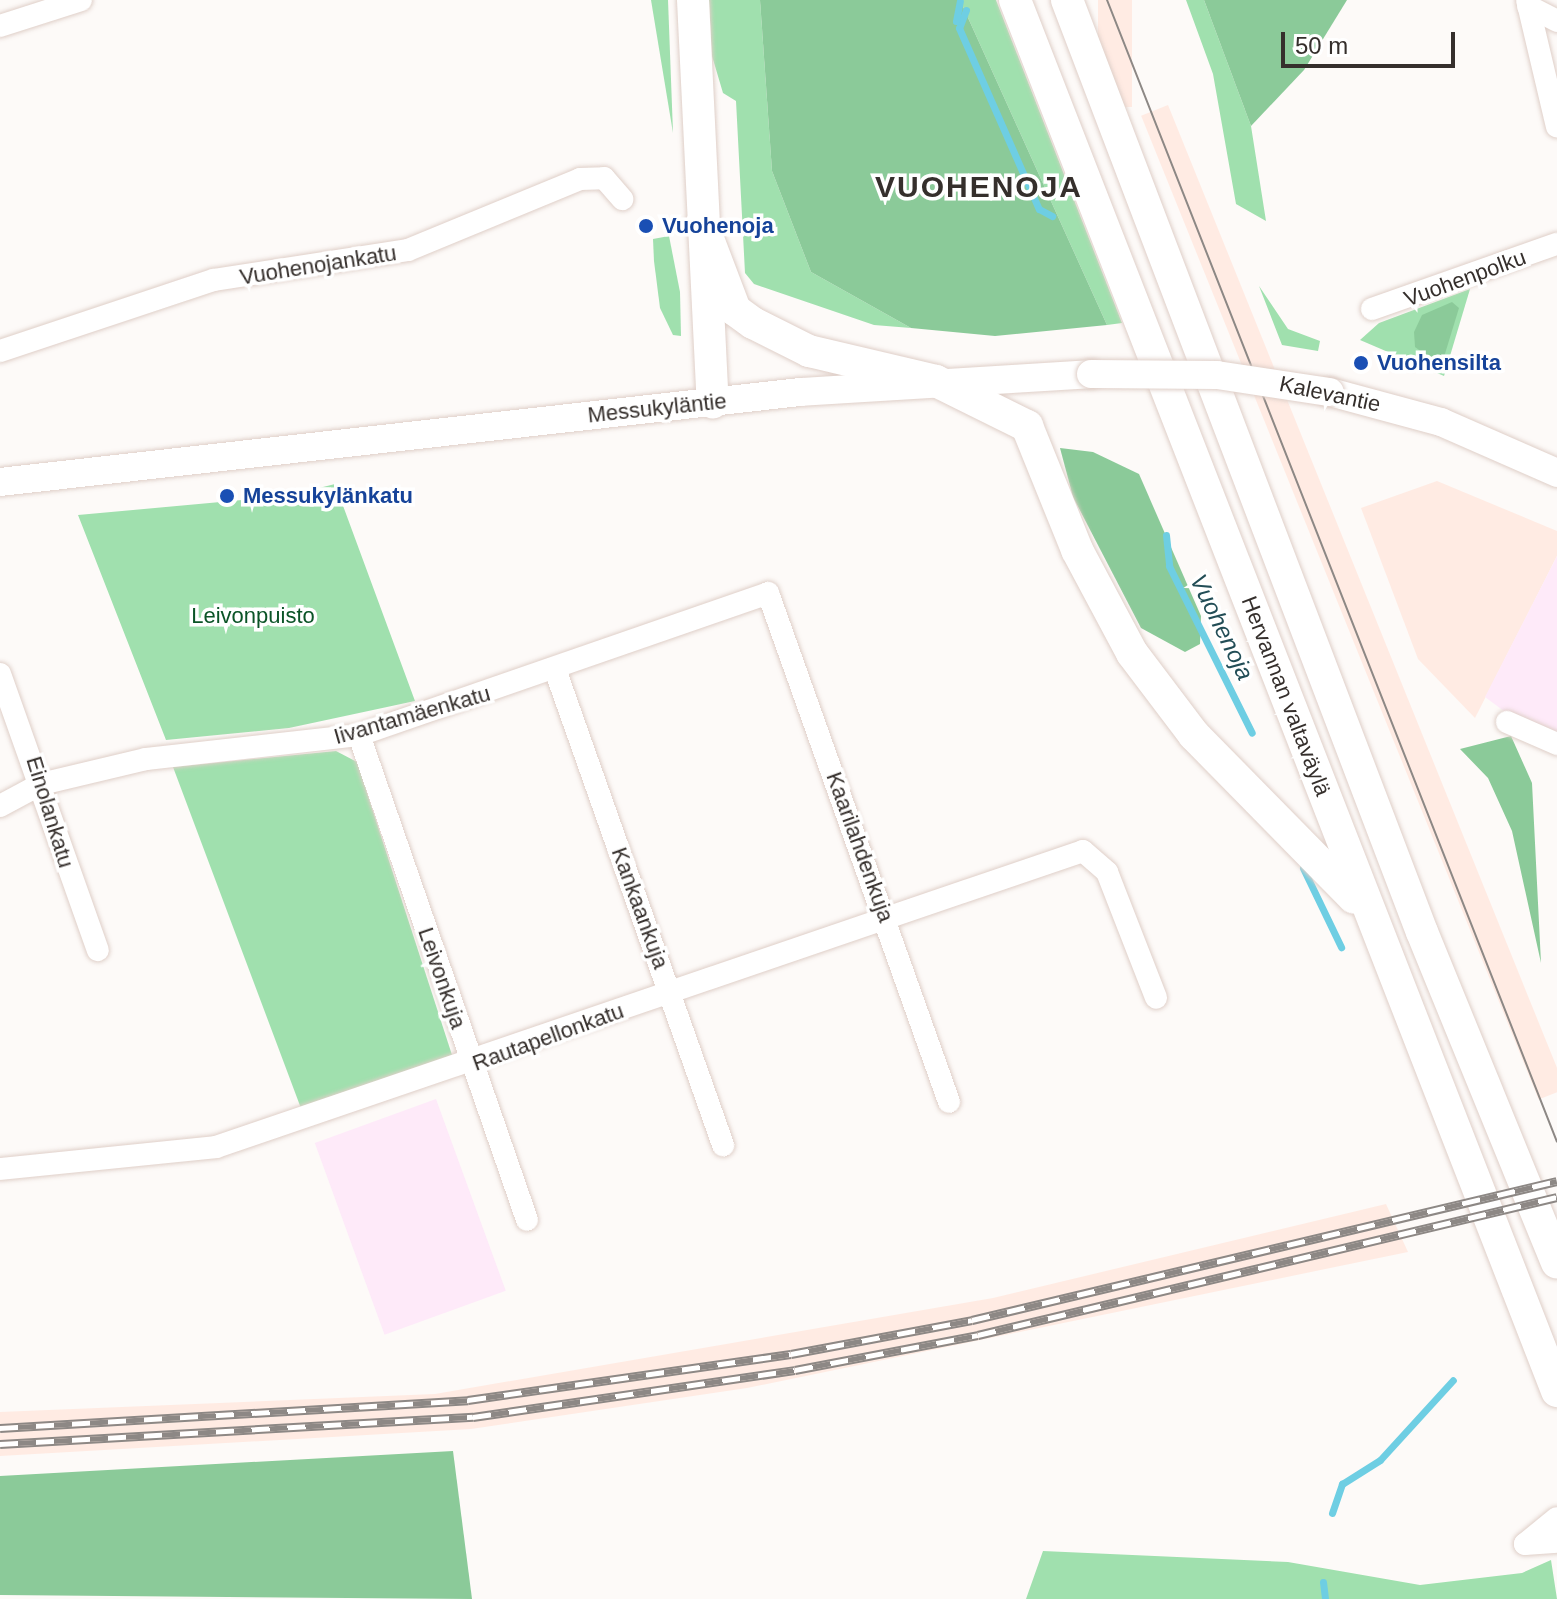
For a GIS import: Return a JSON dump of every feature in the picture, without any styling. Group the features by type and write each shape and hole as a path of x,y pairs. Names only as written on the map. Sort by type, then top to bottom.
{"highway":[{"path":"693,0 713,403"},
{"name":"Hervannan valtaväylä","path":"1015,0 1557,1391"},
{"name":"Hervannan valtaväylä","path":"1067,0 1422,932 1557,1262"},
{"path":"702,223 735,310 753,323 809,351 936,381 1027,426 1077,550 1132,653 1194,735 1371,919"}],"main road":[{"name":"Messukyläntie","path":"0,482 713,403 936,381 1091,374"},
{"name":"Kalevantie","path":"1091,374 1217,375 1330,392 1441,422 1557,473"}],"street":[{"path":"0,26 81,0"},
{"path":"1528,3 1557,21"},
{"path":"1528,3 1557,127"},
{"name":"Vuohenojankatu","path":"0,351 214,280 408,250 580,179 604,178 622,199"},
{"name":"Vuohenpolku","path":"1372,309 1557,244"},
{"name":"Iivantamäenkatu","path":"0,806 41,784 146,759 359,735 556,672 768,593"},
{"name":"Kaarilahdenkuja","path":"768,593 885,914 949,1102"},
{"name":"Kankaankuja","path":"556,672 723,1145"},
{"name":"Einolankatu","path":"0,674 98,950"},
{"path":"1507,722 1533,740 1557,744"},
{"name":"Leivonkuja","path":"359,735 527,1220"},
{"name":"Rautapellonkatu","path":"0,1169 186,1155 472,1065 885,914 1083,851 1107,872 1156,998"},
{"path":"1557,1518 1525,1544 1557,1542"}],"shaded area":[{"path":"1098,0 1132,0 1132,107 1098,107"},
{"path":"1168,105 1557,1068 1557,1092 1539,1100 1141,116"},
{"path":"1437,481 1557,531 1557,556 1475,718 1418,659 1361,508"},
{"path":"1557,556 1557,737 1524,726 1485,697"},
{"path":"436,1099 506,1291 385,1335 315,1143"},
{"path":"1386,1204 1408,1252 747,1388 471,1429 0,1456 0,1412 435,1394 993,1298"}],"green space":[{"path":"651,0 668,0 673,133"},
{"path":"709,0 760,0 772,171 811,272 911,328 874,325 754,284 745,273 736,101 723,93 712,56"},
{"path":"760,0 960,0 1107,325 995,336 911,328 811,272 772,171"},
{"path":"960,0 996,0 1122,323 1107,325"},
{"path":"1186,0 1204,0 1251,126 1266,221 1236,204 1213,74"},
{"path":"1204,0 1347,0 1304,70 1251,126"},
{"path":"669,236 680,292 681,336 673,335 660,308 654,261 653,239"},
{"path":"1259,286 1288,329 1320,341 1318,351 1282,345"},
{"path":"1470,289 1444,376 1360,340 1379,323"},
{"path":"1452,302 1459,308 1444,357 1430,358 1415,347 1414,332 1422,315"},
{"path":"1060,448 1093,452 1139,474 1201,616 1200,644 1185,652 1141,628 1073,497"},
{"name":"Leivonpuisto","path":"335,484 415,701 289,728 166,740 78,515 287,496"},
{"path":"1511,736 1532,783 1541,963 1512,831 1488,778 1460,749"},
{"path":"336,751 357,762 452,1055 302,1111 173,767"},
{"path":"453,1451 472,1599 0,1595 0,1476"},
{"path":"1043,1551 1288,1562 1420,1585 1522,1573 1551,1560 1557,1599 1026,1599"}],"waterway":[{"name":"Vuohenoja","path":"956,21 960,1"},
{"name":"Vuohenoja","path":"966,10 959,28 1039,209 1052,216"},
{"name":"Vuohenoja","path":"1166,535 1169,566 1252,733"},
{"name":"Vuohenoja","path":"1303,868 1341,947"},
{"name":"Vuohenoja","path":"1332,1513 1342,1484 1380,1460 1453,1380"},
{"name":"Vuohenoja","path":"1323,1582 1325,1599"}],"tram line":[{"path":"1107,0 1557,1142"}],"railway":[{"path":"0,1428 468,1400 791,1354 972,1320 1557,1181"},
{"path":"0,1444 473,1417 795,1370 978,1335 1557,1197"}],"place":[{"name":"Vuohenoja","path":"646,226"},
{"name":"Vuohensilta","path":"1361,363"},
{"name":"Messukylänkatu","path":"227,496"}],"district":[{"name":"VUOHENOJA","path":"979,187"}]}
